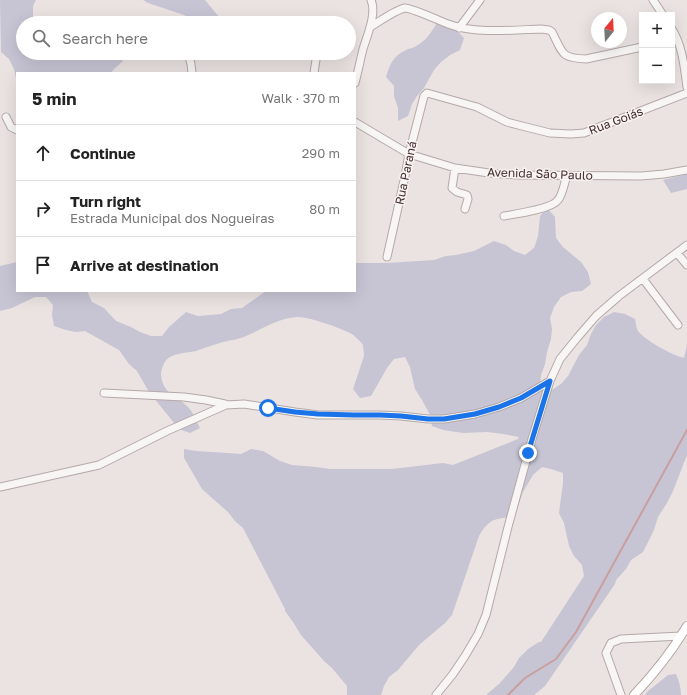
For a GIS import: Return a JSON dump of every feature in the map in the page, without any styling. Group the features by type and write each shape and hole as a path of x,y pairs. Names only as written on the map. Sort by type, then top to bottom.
{"main road":[{"path":"634,695 652,675 687,627"}],"street":[{"path":"356,79 370,27 372,11 371,0"},
{"path":"458,28 480,0"},
{"path":"653,0 661,12"},
{"path":"370,27 394,13 408,8 458,28 480,30 549,30 552,32 563,53 568,57 586,59 639,48"},
{"path":"675,39 684,47 687,87"},
{"path":"191,60 192,72"},
{"path":"314,72 316,60"},
{"name":"Rua Paraná","path":"387,257 409,154 424,96 427,93 430,93"},
{"name":"Rua Goiás","path":"430,93 477,107 507,122 550,132 571,134 584,133 687,93"},
{"path":"6,117 11,127 16,130"},
{"name":"Avenida São Paulo","path":"356,123 409,154 455,168 489,173 567,176 641,176 687,170"},
{"path":"455,168 452,188 457,192 467,195 468,199 465,209"},
{"path":"504,216 524,212 557,202 567,176"},
{"path":"436,695 465,656 478,634 486,615 508,526 532,439 550,381 560,360 596,316 619,296 687,245"},
{"path":"677,253 687,265"},
{"path":"643,279 678,325"},
{"path":"104,393 184,397 226,404 244,404 318,414 394,415 428,419 444,419 475,414 499,407 521,398 550,381"},
{"path":"0,487 99,465 167,431 226,404"},
{"path":"621,695 606,653 610,643 621,639 681,636"}],"shaded area":[{"path":"0,0 36,0 33,6 33,16 16,16 16,60 123,61 112,72 16,72 16,79 14,69 9,59 1,52"},
{"path":"143,0 205,0 218,16 186,16"},
{"path":"440,18 464,38 460,50 450,55 434,70 424,88 412,104 408,116 398,121 398,108 394,96 394,86 386,77 389,68 398,55 422,43"},
{"path":"687,174 687,189 671,193 663,180"},
{"path":"547,208 555,217 556,238 563,247 581,262 588,272 591,284 582,291 571,292 561,297 554,307 550,318 552,329 551,339 541,375 540,385 550,391 561,384 568,376 579,355 587,345 596,325 604,317 614,312 625,314 635,319 637,330 642,335 666,351 684,358 687,345 687,455 673,491 658,517 654,530 643,552 631,560 545,686 534,695 486,695 500,683 514,667 519,658 528,649 541,642 584,576 582,565 574,556 569,546 564,523 559,513 563,473 542,467 533,475 523,492 514,517 493,520 486,526 479,536 452,615 445,623 419,645 398,670 389,677 381,695 347,695 347,686 301,635 285,611 243,528 228,512 202,489 184,458 184,449 241,454 251,449 263,451 280,461 292,465 330,469 392,469 443,463 453,465 518,439 519,437 487,432 463,433 443,430 432,426 430,415 415,389 410,367 405,357 394,359 371,396 360,398 353,389 364,356 363,345 352,334 302,317 283,319 243,337 196,351 175,355 166,360 162,367 162,382 171,394 190,409 200,428 190,433 179,429 149,392 137,371 129,364 119,350 85,331 76,332 54,326 52,315 53,305 46,297 35,297 12,308 0,311 0,266 16,262 16,292 87,292 92,302 104,308 116,321 151,336 162,336 169,327 186,312 198,316 221,314 231,309 242,308 265,292 356,292 356,263 434,260 446,256 474,251 494,241 506,245 514,251 525,255 534,248 538,236 540,216"},
{"path":"676,674 680,684 681,695 645,695 668,675"}],"waterway":[{"path":"508,695 525,678 556,659 576,632 687,430"}],"route":[{"path":"268,408 318,414 380,415 444,419 475,414 499,407 521,398 550,381 528,453"}]}
